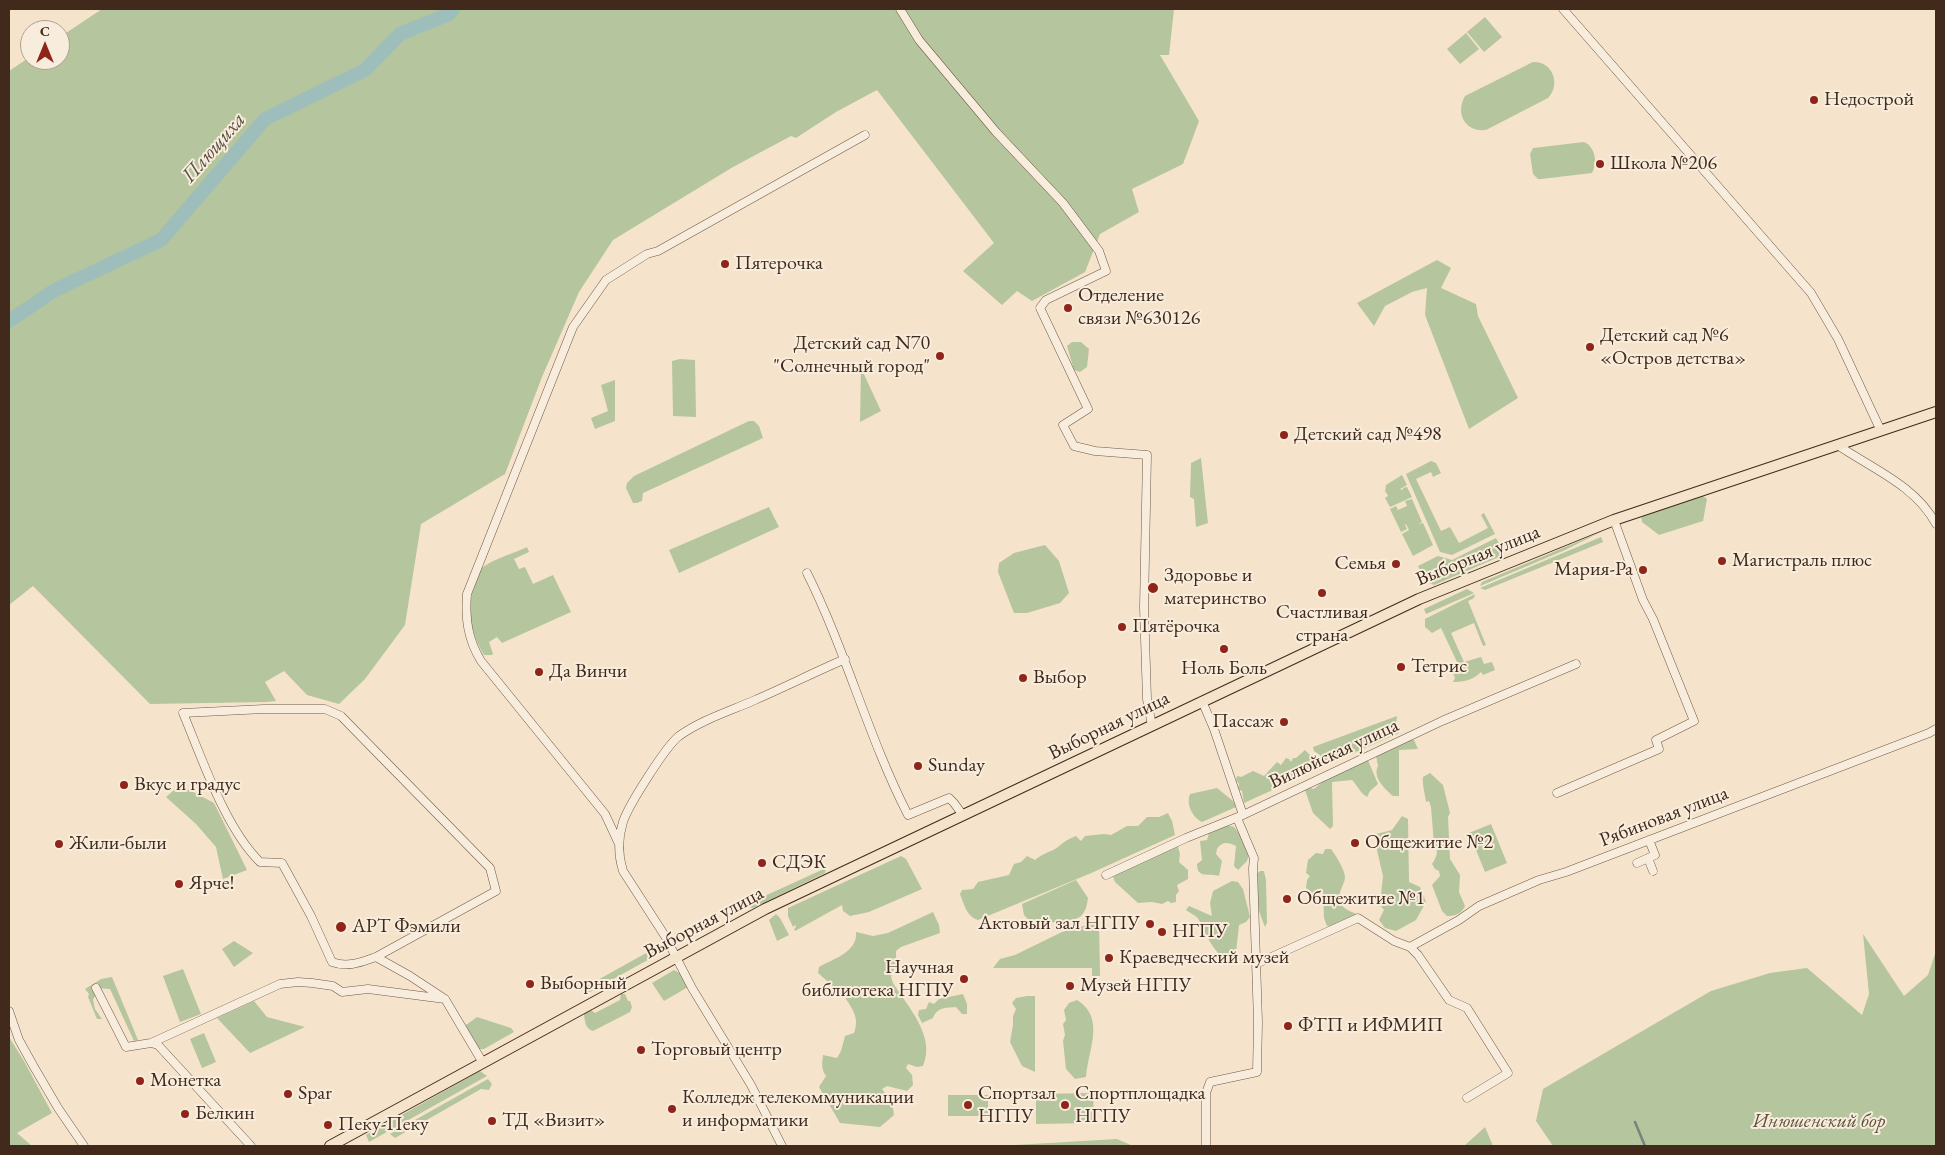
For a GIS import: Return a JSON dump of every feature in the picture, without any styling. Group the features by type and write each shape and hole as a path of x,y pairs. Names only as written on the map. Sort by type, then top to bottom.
{"main road":[{"name":"Выборная улица","path":"330,1146 765,909 1419,598 1614,520 1936,412"}],"street":[{"path":"900,9 919,40 996,132 1063,203 1099,251 1106,272 1046,300 1040,308 1088,409 1063,425 1074,446 1094,451 1146,455 1144,606 1147,699 1152,726"},
{"path":"1563,9 1811,293 1838,339 1881,431"},
{"path":"619,844 605,814 481,661 470,640 466,607 467,594 573,327 606,280 647,254 658,251 865,135"},
{"path":"1839,446 1908,490 1929,511 1936,524"},
{"path":"1557,793 1658,749 1656,740 1694,722 1653,619 1643,600 1614,520"},
{"path":"806,573 845,658 864,712 908,815 949,798 962,814"},
{"path":"782,1146 751,1085 692,988 665,936 623,871 619,859 619,844 623,822 628,812 647,778 675,740 688,730 706,721 845,658"},
{"name":"Вилюйская улица","path":"1106,875 1240,817 1442,721 1576,664"},
{"path":"1202,701 1214,729 1254,858 1257,1072 1210,1082 1206,1093 1206,1146"},
{"path":"376,957 496,891 490,868 340,716 325,709 183,712 234,828 249,852 260,862 282,863 311,916 332,962 346,965 356,964 376,957 445,999 483,1063"},
{"name":"Рябиновая улица","path":"1410,947 1460,920 1479,906 1538,880 1566,872 1913,739 1936,728"},
{"path":"1637,862 1655,856 1649,840"},
{"path":"1648,858 1653,871"},
{"path":"1256,964 1358,918 1394,941 1410,947 1430,970 1450,1000 1467,1008 1508,1073 1467,1098"},
{"path":"96,988 126,1047 151,1042 280,984 312,983 333,986 342,992 368,989 445,999"},
{"path":"9,1011 19,1040 58,1108 84,1146"},
{"path":"151,1042 158,1045 251,1146"}],"green space":[{"path":"102,9 1174,9 1169,55 1160,55 1199,121 1183,164 1132,189 1139,212 1100,234 1085,272 1032,301 1017,291 1002,305 963,271 994,243 877,90 836,112 796,138 791,136 733,167 613,240 579,292 542,377 505,474 421,524 405,625 365,679 339,704 307,695 284,671 265,682 276,701 150,704 33,586 9,605 9,71 20,64 20,70 70,70 70,30"},
{"path":"1485,17 1502,37 1484,52 1467,32"},
{"path":"1466,33 1479,49 1460,64 1447,49"},
{"path":"1533,62 1546,65 1553,75 1554,87 1548,98 1486,130 1479,130 1467,125 1461,109 1465,96"},
{"path":"1584,142 1593,151 1595,165 1592,173 1541,179 1538,179 1533,174 1530,154 1533,148"},
{"path":"1437,260 1451,268 1441,288 1476,304 1478,316 1518,398 1469,429 1425,315 1427,288 1412,292 1385,306 1374,326 1357,303"},
{"path":"1072,342 1081,342 1089,349 1087,367 1080,372 1074,370 1067,346"},
{"path":"680,359 695,360 696,417 673,416 672,361"},
{"path":"861,368 881,411 860,422"},
{"path":"615,380 615,421 595,429 591,418 608,411 601,385"},
{"path":"749,421 754,421 759,426 763,438 643,493 642,501 633,503 626,488 627,483 634,476"},
{"path":"1201,458 1208,523 1196,527 1194,499 1190,497 1191,463"},
{"path":"1431,461 1436,463 1441,473 1433,477 1431,472 1416,479 1441,531 1450,527 1459,543 1488,528 1481,515 1484,513 1495,534 1452,555 1440,552 1406,474"},
{"path":"1402,475 1407,485 1400,489 1403,490 1403,488 1407,487 1412,497 1390,507 1385,498 1388,496 1385,493 1386,485"},
{"path":"1703,496 1707,499 1703,521 1659,535 1642,522 1641,514"},
{"path":"1412,499 1422,522 1418,524 1423,523 1433,545 1413,556 1402,534 1409,530 1406,524 1407,529 1401,532 1390,509 1396,506 1398,510 1407,506 1405,501"},
{"path":"769,507 779,527 679,573 669,550"},
{"path":"1601,532 1565,550 1480,586 1482,582"},
{"path":"1601,537 1603,542 1485,590 1480,588"},
{"path":"1496,538 1502,549 1499,557 1434,585 1425,581 1418,566 1438,556 1452,560"},
{"path":"1045,545 1059,561 1069,593 1060,603 1027,613 1014,613 998,572 999,563 1014,553"},
{"path":"527,547 529,552 514,559 519,569 525,567 533,584 553,575 571,612 502,643 497,637 489,642 493,654 484,655 473,630 470,611 472,593 477,576 481,569 490,563"},
{"path":"1467,589 1474,593 1426,614 1424,609"},
{"path":"1475,594 1474,598 1468,601 1486,645 1483,646 1474,623 1451,633 1464,662 1481,657 1484,664 1492,662 1495,670 1483,675 1481,672 1475,677 1461,682 1453,682 1455,678 1449,665 1457,662 1441,628 1432,633 1425,627 1425,619"},
{"path":"1397,716 1396,725 1399,733 1331,763 1321,760 1320,755 1314,751 1313,747"},
{"path":"1405,736 1414,740 1418,749 1399,750 1399,796 1393,796 1378,778 1376,756 1378,746"},
{"path":"1305,750 1310,755 1312,772 1244,803 1242,791 1238,789 1237,776 1241,777 1253,771 1264,776 1277,762 1281,765 1286,758 1291,762 1293,758 1296,758"},
{"path":"1367,758 1378,784 1370,791 1367,797 1352,780 1332,782 1333,826 1330,829 1313,813 1305,790 1314,789 1327,778"},
{"path":"1430,773 1443,785 1450,813 1448,817 1450,859 1460,875 1459,892 1465,906 1460,913 1453,916 1447,916 1442,911 1432,885 1440,876 1439,871 1432,864 1437,851 1434,844 1431,807 1429,801 1426,802 1423,783 1423,777"},
{"path":"180,785 214,803 247,870 223,879 216,847 196,824 166,797"},
{"path":"1217,788 1233,801 1236,807 1202,822 1198,820 1191,810 1190,794"},
{"path":"1168,813 1175,835 1089,874 978,920 971,916 965,906 960,894 962,890 973,889 978,882 1009,875 1014,864 1021,862 1027,856 1035,860 1076,836 1081,841 1085,836 1111,835 1127,826 1138,826 1147,817 1159,817"},
{"path":"1402,816 1408,819 1409,882 1420,887 1426,902 1416,920 1396,931 1385,928 1379,920 1384,910 1380,905 1383,876 1376,846 1376,834 1392,830"},
{"path":"1491,824 1507,863 1485,872 1469,833"},
{"path":"1226,825 1234,827 1243,838 1249,854 1247,861 1238,870 1234,866 1236,846 1223,843 1217,849 1216,854 1222,861 1219,876 1201,874 1197,864 1202,860 1200,841 1207,840 1209,833 1214,832 1217,827"},
{"path":"1182,842 1178,847 1180,854 1179,862 1188,870 1188,879 1177,885 1179,891 1176,895 1176,902 1171,903 1168,901 1162,904 1152,902 1138,903 1115,882 1112,874"},
{"path":"1325,849 1331,849 1340,862 1345,874 1339,898 1342,906 1362,916 1361,921 1355,924 1327,926 1324,918 1323,890 1318,889 1312,893 1306,888 1307,880 1310,876 1306,873 1308,860 1316,853 1323,854"},
{"path":"901,856 906,859 922,889 869,912 850,916 843,911 842,905 795,931 796,927 795,925 793,927 788,916 788,908"},
{"path":"826,868 825,873 753,908 748,907 747,904"},
{"path":"1260,871 1264,871 1266,880 1267,923 1265,927 1257,906 1257,874"},
{"path":"1076,880 1088,898 1087,905 1081,916 1071,920 1048,922 1030,920 1024,915 1022,904"},
{"path":"1232,881 1238,882 1243,889 1250,917 1246,922 1239,925 1236,953 1220,955 1198,919 1186,910 1189,906 1212,916 1210,903 1213,891"},
{"path":"933,912 939,925 940,933 901,947 896,951 896,964 891,977 913,1012 923,1033 926,1055 923,1066 917,1067 908,1064 906,1068 912,1075 913,1085 907,1091 887,1086 882,1089 892,1102 894,1115 880,1127 840,1123 819,1087 826,1076 822,1064 823,1055 837,1058 845,1036 854,1033 856,1018 844,996 839,996 834,987 818,973 819,967 849,950 856,939 856,932 873,936 888,933"},
{"path":"776,914 789,935 777,941 769,920"},
{"path":"1099,922 1100,976 1092,976 1092,968 993,968 1000,959 1015,955 1062,932"},
{"name":"Инюшенский бор","path":"1863,934 1904,996 1928,975 1936,951 1936,1146 1553,1146 1536,1121 1543,1089 1711,991 1770,973 1807,968 1862,1015 1869,994"},
{"path":"234,941 253,953 234,967 222,949"},
{"path":"657,947 655,956 588,993 586,992 585,987"},
{"path":"183,969 201,1014 180,1022 163,976"},
{"path":"674,970 683,975 688,987 664,1001 652,983"},
{"path":"112,977 138,1040 134,1041 110,989 96,988 98,992 93,999 95,1009 102,1019 97,1019 88,997 89,994 85,989 101,979"},
{"path":"621,994 625,994 628,1001 630,1001 632,1007 630,1012 593,1031 588,1028 584,1014 591,1010 595,1013 620,1000"},
{"path":"963,994 967,1004 967,1014 962,1014 956,1007 945,1008 939,1010 933,1018 922,1023 918,1015 919,1010 926,1009 929,1002 934,1004 939,999"},
{"path":"1035,996 1035,1072 1022,1066 1010,1042 1013,1016 1016,1009 1012,1003 1016,998"},
{"path":"1077,1000 1086,1007 1091,1016 1093,1035 1086,1077 1075,1079 1066,1069 1063,1024 1066,1020 1064,1010 1069,1003"},
{"path":"254,1001 267,1017 305,1027 250,1053 217,1018"},
{"path":"477,1017 511,1028 514,1032 484,1049 479,1049 466,1028 466,1025"},
{"path":"204,1033 216,1062 202,1068 190,1039"},
{"path":"9,1037 52,1113 17,1133 32,1146 9,1146"},
{"path":"480,1071 487,1076 369,1142 366,1135"},
{"path":"488,1079 492,1084 489,1090 481,1089 395,1138 390,1134"},
{"name":"Спортплощадка НГПУ","path":"1093,1093 1094,1123 1036,1124 1036,1094"},
{"name":"Спортзал НГПУ","path":"948,1095 988,1095 988,1116 948,1116"},
{"path":"1485,1127 1493,1146 1464,1146"},
{"path":"1117,1139 1133,1146 998,1146"}],"waterway":[{"name":"Плющиха","path":"9,321 55,290 161,240 265,119 365,70 400,34 449,14 453,9"},
{"path":"1635,1122 1645,1146"}],"place":[{"name":"Недострой","path":"1814,100"},
{"name":"Школа №206","path":"1600,164"},
{"name":"Пятерочка","path":"725,264"},
{"name":"Отделение связи №630126","path":"1068,308"},
{"name":"Детский сад №6 «Остров детства»","path":"1590,347"},
{"name":"Детский сад N70 \"Солнечный город\"","path":"940,356"},
{"name":"Детский сад №498","path":"1284,435"},
{"name":"Магистраль плюс","path":"1722,561"},
{"name":"Семья","path":"1396,564"},
{"name":"Мария-Ра","path":"1643,570"},
{"name":"Здоровье и материнство","path":"1153,588"},
{"name":"Счастливая страна","path":"1322,593"},
{"name":"Пятёрочка","path":"1122,627"},
{"name":"Ноль Боль","path":"1224,649"},
{"name":"Тетрис","path":"1401,667"},
{"name":"Да Винчи","path":"539,672"},
{"name":"Выбор","path":"1023,678"},
{"name":"Пассаж","path":"1284,722"},
{"name":"Sunday","path":"918,766"},
{"name":"Вкус и градус","path":"124,785"},
{"name":"Общежитие №2","path":"1355,843"},
{"name":"Жили-были","path":"59,844"},
{"name":"СДЭК","path":"762,863"},
{"name":"Ярче!","path":"179,884"},
{"name":"Общежитие №1","path":"1287,899"},
{"name":"Актовый зал НГПУ","path":"1150,924"},
{"name":"АРТ Фэмили","path":"341,927"},
{"name":"НГПУ","path":"1162,932"},
{"name":"Краеведческий музей","path":"1109,958"},
{"name":"Научная библиотека НГПУ","path":"964,979"},
{"name":"Выборный","path":"530,984"},
{"name":"Музей НГПУ","path":"1070,986"},
{"name":"ФТП и ИФМИП","path":"1288,1026"},
{"name":"Торговый центр","path":"641,1050"},
{"name":"Монетка","path":"140,1081"},
{"name":"Spar","path":"288,1094"},
{"name":"Спортзал НГПУ","path":"968,1105"},
{"name":"Спортплощадка НГПУ","path":"1065,1105"},
{"name":"Колледж телекоммуникации и информатики","path":"672,1109"},
{"name":"Белкин","path":"185,1114"},
{"name":"ТД «Визит»","path":"492,1121"},
{"name":"Пеку-Пеку","path":"328,1125"}]}
